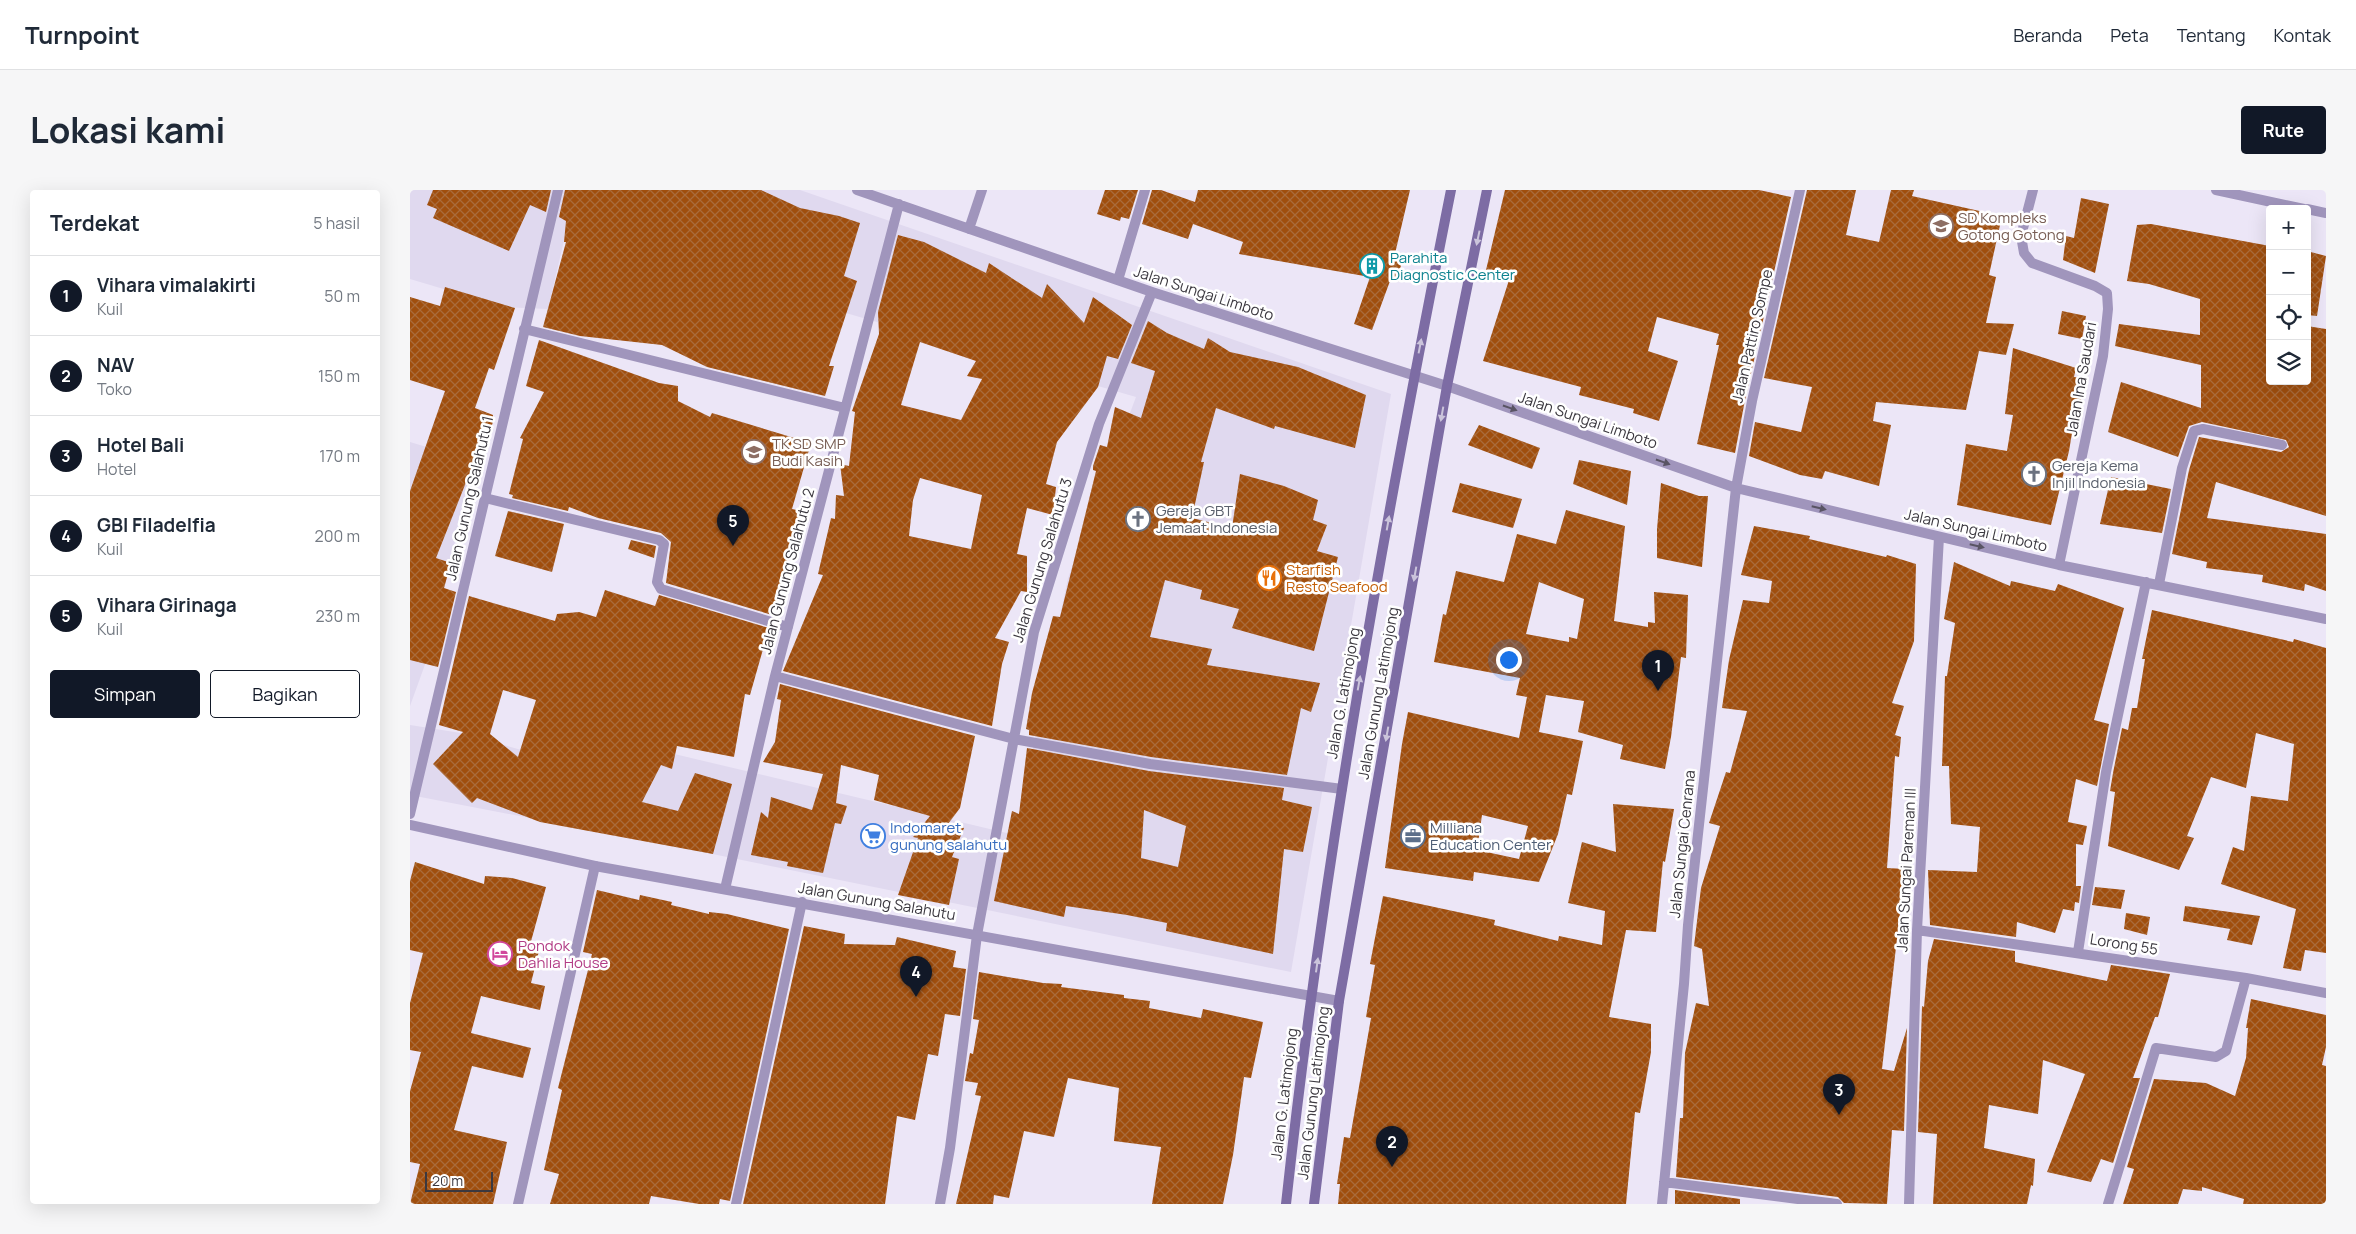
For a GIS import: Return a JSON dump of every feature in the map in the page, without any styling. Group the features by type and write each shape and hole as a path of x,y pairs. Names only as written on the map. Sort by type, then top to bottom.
{"main road":[{"name":"Jalan G. Latimojong","path":"1286,1204 1312,996 1355,705 1414,377 1451,190"},
{"name":"Jalan Gunung Latimojong","path":"1314,1204 1339,1002 1447,386 1487,190"}],"street":[{"name":"Jalan Gunung Salahutu 1","path":"410,814 558,190"},
{"name":"Jalan Sungai Limboto","path":"857,190 1152,292 1447,386 1736,488 2059,566 2159,584 2326,619"},
{"path":"969,229 982,190"},
{"path":"1118,280 1145,190"},
{"name":"Jalan Pattiro Sompe","path":"1736,488 1752,401 1800,190"},
{"name":"Jalan Ina Saudari","path":"2033,190 2021,236 2024,253 2032,263 2095,286 2107,293 2108,309 2103,356 2059,566"},
{"path":"2216,190 2287,205"},
{"name":"Jalan Gunung Salahutu 2","path":"725,889 775,676 899,204"},
{"path":"2311,210 2326,213"},
{"name":"Jalan Gunung Salahutu 3","path":"940,1204 950,1148 977,935 1037,622 1099,424 1152,292"},
{"path":"524,328 845,408"},
{"path":"2159,584 2182,468 2194,432 2203,429 2282,445"},
{"name":"Jalan Sungai Cenrana","path":"1662,1204 1710,711 1736,488"},
{"path":"485,498 659,540 664,544 657,582 661,589 788,627"},
{"name":"Jalan Sungai Pareman III","path":"1909,1204 1917,930 1939,537"},
{"path":"2078,952 2106,772 2146,582"},
{"path":"775,676 1014,739 1150,764 1342,789"},
{"name":"Jalan Gunung Salahutu","path":"410,825 595,866 802,902 1339,1002"},
{"path":"518,1204 595,866"},
{"path":"736,1204 802,902"},
{"name":"Lorong 55","path":"1917,930 2078,952 2246,978 2326,993"},
{"path":"2108,1204 2156,1048 2216,1056 2226,1052 2246,978"},
{"path":"1664,1182 1837,1204"}],"shaded area":[{"path":"410,190 800,190 1391,394 1291,972 619,835 410,795 410,725 461,733 607,774 666,752 1015,835 1068,578 1136,397 566,232 548,309 504,307 410,279"},
{"path":"410,442 473,461 431,648 410,706"}],"building":[{"path":"433,190 551,190 546,212 530,205 509,251 433,218 437,209 427,205"},
{"path":"565,190 761,190 800,208 839,216 860,223 844,276 857,281 829,366 834,366 825,396 707,367 662,345 580,336 543,327 566,242 564,242 566,221 559,217"},
{"path":"1105,190 1138,190 1129,219 1121,217 1120,221 1097,214"},
{"path":"1152,190 1161,190 1195,202 1198,190 1410,190 1394,258 1402,259 1398,282 1390,281 1372,330 1354,324 1370,277 1239,254 1243,242 1193,224 1188,239 1142,224"},
{"path":"1505,190 1759,190 1791,197 1745,400 1735,453 1697,444 1719,345 1716,345 1719,334 1657,317 1648,351 1678,361 1659,421 1633,413 1634,409 1579,395 1581,387 1483,361 1510,277 1486,270"},
{"path":"1807,190 1856,190 1846,235 1879,242 1891,190 1914,190 1912,196 2002,216 1989,275 1996,277 1986,323 2014,324 2006,355 1979,351 1966,410 1876,402 1873,421 1891,425 1879,486 1825,471 1822,479 1800,475 1749,456 1755,422 1801,432 1812,387 1764,378"},
{"path":"2081,198 2109,204 2095,273 2063,260 2066,236 2074,238"},
{"path":"2151,224 2266,245 2266,385 2311,385 2311,327 2326,329 2326,516 2216,482 2207,518 2326,534 2326,591 2305,584 2304,591 2262,582 2263,575 2206,568 2207,562 2172,554 2189,470 2199,437 2281,452 2289,447 2286,440 2202,422 2189,426 2178,457 2108,432 2121,382 2201,408 2201,365 2115,346 2119,324 2200,335 2200,299 2149,284 2127,281 2137,225"},
{"path":"898,235 924,242 986,273 989,263 1042,298 1047,284 1084,323 1093,297 1132,325 1118,359 1107,356 1098,387 1057,442 1046,484 1056,487 1053,515 1027,508 1017,554 1027,556 1027,592 1021,591 995,638 1009,642 1002,664 992,726 783,671 823,575 818,574 831,518 835,519 836,495 844,496 840,464 849,466 855,412 852,411 879,334 878,312","holes":["920,342 976,361 967,376 982,379 961,420 901,405","920,478 982,495 971,549 909,536 913,500"]},
{"path":"2311,252 2326,256 2317,316 2311,315"},
{"path":"445,287 515,308 494,370 489,368 475,408 493,415 493,422 484,448 480,447 436,558 451,563 444,588 456,592 438,667 410,660 410,491 445,391 410,380 410,297 440,306"},
{"path":"2062,311 2086,316 2082,339 2058,334"},
{"path":"1148,321 1167,333 1204,349 1208,338 1230,352 1298,367 1366,395 1355,448 1275,426 1274,429 1216,408 1201,462 1204,462 1192,518 1232,528 1240,474 1284,486 1318,500 1313,520 1327,525 1317,551 1338,557 1314,651 1232,628 1239,609 1200,599 1202,590 1165,580 1150,637 1212,649 1207,665 1320,683 1311,712 1301,708 1287,775 1151,757 1029,735 1029,730 1026,729 1032,693 1053,616 1060,617 1096,471 1093,470 1093,466 1100,445 1107,447 1115,407 1141,418 1155,371 1131,363"},
{"path":"539,340 659,383 678,386 678,401 710,417 712,413 811,443 792,509 801,511 772,615 666,583 671,542 661,533 598,518 569,507 568,511 512,498 513,495 509,494 523,439 520,438 544,392 526,386"},
{"path":"2013,348 2076,368 2074,377 2086,379 2076,421 2074,421 2069,451 2051,525 1957,505 1966,444 2007,451 2013,415 2005,414"},
{"path":"1479,425 1540,448 1532,469 1468,445"},
{"path":"1579,460 1631,471 1627,505 1573,484"},
{"path":"2111,477 2171,489 2162,533 2100,524"},
{"path":"1460,483 1522,499 1513,528 1452,512"},
{"path":"1661,483 1699,496 1708,496 1702,567 1657,558 1657,529"},
{"path":"1566,510 1625,526 1614,621 1648,627 1648,622 1655,623 1654,592 1688,595 1686,658 1681,657 1665,769 1620,759 1623,745 1578,732 1584,701 1546,695 1539,732 1583,741 1572,795 1567,794 1558,834 1539,882 1474,872 1473,881 1385,868 1408,712 1519,738 1527,697 1516,695 1520,678 1434,662 1443,614 1446,615 1456,571 1504,582 1517,534 1556,544","holes":["1539,582 1584,599 1577,639 1569,637 1569,642 1526,634","1482,815 1528,826 1519,859 1477,850"]},
{"path":"508,511 564,524 552,572 495,556"},
{"path":"1754,526 1810,536 1809,539 1886,557 1887,555 1916,564 1914,641 1892,703 1904,706 1895,735 1901,737 1899,757 1895,756 1887,868 1905,869 1882,1069 1894,1071 1907,1028 1904,1131 1892,1130 1887,1204 1844,1203 1838,1197 1676,1177 1680,1118 1683,1118 1685,1053 1696,1003 1709,1006 1702,949 1694,946 1701,888 1720,826 1709,823 1726,772 1730,773 1747,711 1722,708 1729,660 1743,600 1769,603 1772,581 1741,575"},
{"path":"631,540 656,546 654,558 628,549"},
{"path":"1954,562 2010,586 2011,581 2055,591 2058,584 2124,608 2094,720 2109,724 2097,786 2076,779 2068,822 2087,826 2083,845 2076,844 2076,886 2081,886 2079,903 2075,902 2074,911 2063,909 2055,933 2017,922 2016,937 1930,925 1928,870 1977,872 1980,827 1951,824 1949,766 1942,766 1945,676 1947,676 1955,623 1944,619"},
{"path":"605,590 655,606 659,595 769,628 750,695 745,694 734,757 677,746 672,769 661,765 642,802 678,811 695,773 732,784 713,854 540,822 477,798 472,803 433,764 463,732 439,725 469,596 555,621 557,614 579,612 596,617","holes":["503,690 536,700 518,757 490,734"]},
{"path":"2152,610 2293,642 2294,639 2326,648 2326,953 2305,950 2301,971 2283,968 2296,909 2221,884 2233,847 2244,851 2251,796 2288,801 2294,744 2256,733 2246,788 2211,777 2187,836 2194,838 2179,870 2108,846 2115,792 2110,791 2113,773 2122,728 2128,730 2132,708 2137,708 2145,659 2142,659"},
{"path":"780,684 975,736 960,808 948,824 964,828 952,857 959,859 949,905 898,895 918,838 913,837 930,816 874,800 879,775 841,765 836,803 847,806 841,824 835,823 823,873 787,866 788,862 751,855 761,812 768,818 771,797 812,810 823,774 763,762 775,742 781,700 777,699"},
{"path":"1027,748 1149,771 1284,788 1282,800 1312,807 1303,852 1284,849 1273,954 1166,931 1167,923 1127,915 1066,906 1064,917 994,901 1012,811 1019,814","holes":["1144,810 1186,826 1178,867 1141,858"]},
{"path":"1613,804 1674,809 1665,862 1663,861 1656,932 1626,930 1609,1017 1651,1024 1651,1052 1640,1113 1635,1112 1626,1204 1338,1204 1340,1184 1337,1184 1344,1137 1350,1138 1371,1018 1366,1017 1375,965 1370,964 1383,896 1495,920 1494,925 1558,941 1559,936 1602,945 1605,911 1568,903 1582,842 1616,852"},
{"path":"415,862 484,884 485,876 512,878 546,887 530,945 540,947 531,983 545,986 540,1010 481,996 471,1033 531,1048 523,1078 472,1066 454,1130 507,1142 493,1204 410,1204 420,1164 410,1162 410,1091 421,1052 410,1050 410,1003 423,953 410,950 410,881"},
{"path":"2095,887 2125,890 2121,909 2092,905"},
{"path":"597,890 639,900 640,895 672,902 671,905 709,914 709,912 727,914 789,929 730,1201 720,1199 719,1204 699,1204 651,1196 649,1204 550,1204 559,1174 544,1170 562,1090 558,1088 592,954 583,952"},
{"path":"2185,906 2260,916 2252,945 2227,940 2230,929 2183,921"},
{"path":"2126,913 2150,917 2147,935 2124,929"},
{"path":"804,926 845,934 844,944 895,945 897,937 956,951 953,967 966,969 960,1016 945,1014 938,1056 928,1054 915,1120 897,1116 885,1204 743,1204"},
{"path":"1934,939 2015,951 2015,962 2107,981 2111,965 2170,974 2158,1017 2155,1017 2133,1078 2140,1078 2113,1163 2101,1159 2091,1182 2047,1172 2085,1074 2043,1060 2038,1114 1989,1105 1984,1148 2035,1159 2033,1186 2031,1185 2027,1204 1933,1204 1937,1134 1918,1132 1922,1006 1924,1007 1928,961"},
{"path":"979,972 1043,983 1062,984 1061,987 1124,995 1124,998 1150,1001 1149,1008 1201,1018 1203,1009 1263,1022 1251,1078 1244,1077 1233,1155 1223,1204 1152,1204 1161,1147 1114,1141 1119,1088 1068,1078 1054,1137 1024,1131 1009,1198 994,1195 993,1204 956,1204 981,1096 975,1095 978,1083 965,1081 970,1053 973,1054 979,1020 973,1019"},
{"path":"2251,999 2326,1015 2326,1047 2322,1065 2326,1066 2326,1204 2243,1204 2244,1199 2202,1187 2202,1191 2183,1189 2178,1204 2123,1204 2134,1169 2127,1167 2154,1079 2206,1083 2235,1096 2246,1058 2248,1028 2246,1028"},
{"path":"1675,1190 1740,1199 1740,1204 1675,1204"}],"place":[{"name":"SD Kompleks Gotong Gotong","path":"1941,226"},
{"name":"Parahita Diagnostic Center","path":"1372,266"},
{"name":"TK SD SMP Budi Kasih","path":"754,452"},
{"name":"Gereja Kema Injil Indonesia","path":"2034,474"},
{"name":"Gereja GBT Jemaat Indonesia","path":"1138,519"},
{"name":"Vihara Girinaga","path":"733,546"},
{"name":"Starfish Resto Seafood","path":"1269,578"},
{"name":"Vihara vimalakirti","path":"1658,691"},
{"name":"Indomaret gunung salahutu","path":"873,836"},
{"name":"Milliana Education Center","path":"1413,836"},
{"name":"Pondok Dahlia House","path":"500,954"},
{"name":"GBI Filadelfia","path":"916,997"},
{"name":"Hotel Bali","path":"1839,1115"},
{"name":"NAV","path":"1392,1167"}]}
